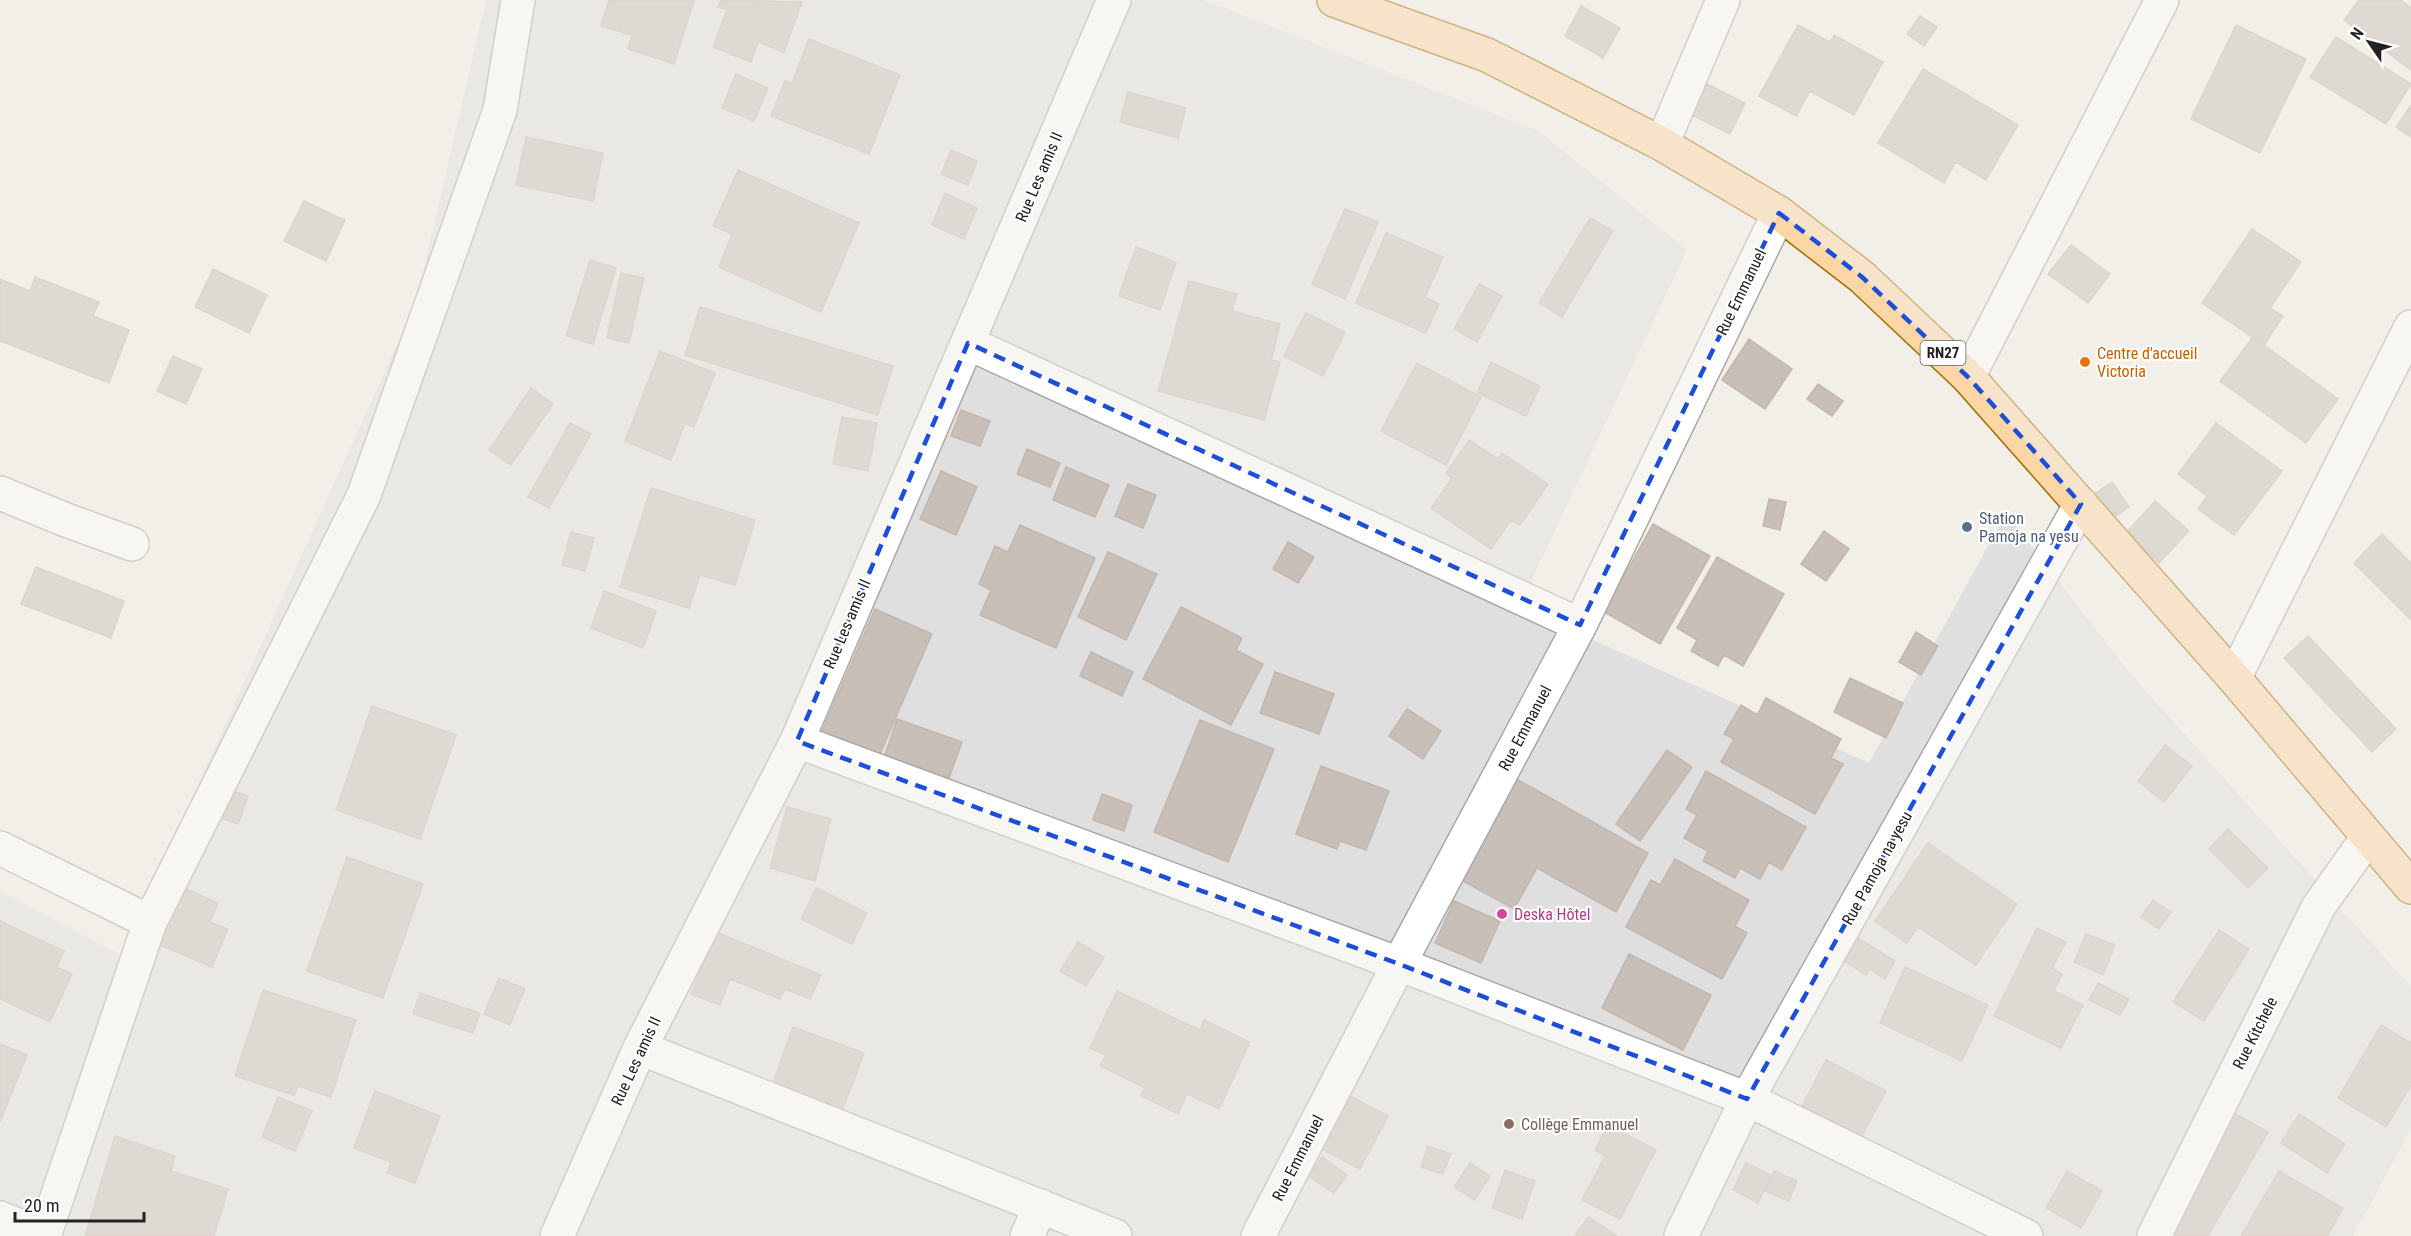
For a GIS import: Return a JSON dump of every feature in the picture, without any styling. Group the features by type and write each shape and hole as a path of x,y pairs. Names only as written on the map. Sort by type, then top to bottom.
{"main road":[{"name":"RN27","path":"1334,0 1487,55 1662,144 1779,213 1862,277 1968,377 2234,678 2411,887"}],"street":[{"path":"0,1218 44,1236 150,922 364,495 500,110 518,0"},
{"name":"Rue Les amis II","path":"557,1236 640,1048 797,741 1114,0"},
{"path":"1662,144 1723,0"},
{"path":"1968,377 2162,0"},
{"name":"Rue Emmanuel","path":"1258,1236 1399,964 1580,625 1779,213"},
{"path":"2234,678 2411,327"},
{"path":"968,343 1580,625"},
{"path":"0,493 132,544"},
{"name":"Rue Pamoja na yesu","path":"1681,1236 1747,1100 2081,504"},
{"path":"797,741 1399,964 1747,1100 2026,1236"},
{"name":"Rue Kitchele","path":"2154,1236 2319,906 2368,837"},
{"path":"0,848 150,922"},
{"path":"640,1048 1115,1236"},
{"path":"1027,1236 1041,1206"}],"highlighted area":[{"path":"1779,213 1862,277 1968,377 2081,504 1747,1099 1399,964 797,741 968,343 1580,625"}],"shaded area":[{"path":"486,0 1204,0 1538,131 1687,250 1519,607 1869,763 2006,513 2128,671 2411,987 2411,1129 2353,1236 0,1236 0,891 121,955 416,302"}],"building":[{"path":"609,0 694,0 674,64 628,49 632,35 601,26"},
{"path":"721,0 802,2 784,52 758,42 751,62 713,47 727,10 718,7"},
{"path":"2359,0 2401,0 2411,8 2411,70 2344,20"},
{"path":"1581,6 1620,28 1603,58 1565,36"},
{"path":"1920,16 1937,27 1924,46 1907,34"},
{"path":"1798,25 1830,42 1834,35 1883,62 1854,115 1810,91 1796,116 1759,96"},
{"path":"2236,25 2306,59 2260,153 2191,119"},
{"path":"2336,37 2411,84 2386,124 2310,77"},
{"path":"809,39 900,75 869,154 771,116 785,81 792,83"},
{"path":"1923,69 2018,125 1986,180 1956,162 1944,183 1878,143"},
{"path":"736,74 768,88 754,121 722,108"},
{"path":"1699,80 1745,103 1730,134 1684,111"},
{"path":"1128,92 1186,108 1178,138 1120,122"},
{"path":"2411,105 2411,137 2396,127"},
{"path":"526,137 603,153 593,201 516,185"},
{"path":"951,150 977,161 968,185 941,174"},
{"path":"738,170 859,223 821,312 719,267 732,234 713,226"},
{"path":"945,193 977,208 964,239 932,225"},
{"path":"304,201 345,220 326,261 284,241"},
{"path":"1345,209 1378,222 1345,299 1312,284"},
{"path":"1590,218 1613,231 1562,317 1539,303"},
{"path":"2252,229 2301,262 2270,308 2283,316 2264,345 2202,303"},
{"path":"1386,233 1443,257 1425,297 1439,304 1426,333 1356,303"},
{"path":"2071,245 2110,274 2088,303 2048,274"},
{"path":"1136,247 1176,262 1160,310 1119,296"},
{"path":"590,260 616,268 593,344 566,336"},
{"path":"213,269 267,295 249,333 195,307"},
{"path":"621,273 644,278 629,343 607,338"},
{"path":"35,277 99,302 93,316 129,330 109,383 0,341 0,279 30,291"},
{"path":"1189,281 1237,294 1232,311 1280,324 1271,360 1280,362 1264,420 1158,391"},
{"path":"1479,284 1502,296 1477,342 1454,329"},
{"path":"700,307 893,366 878,415 685,355"},
{"path":"1306,313 1345,332 1323,376 1284,356"},
{"path":"2253,337 2338,399 2306,443 2220,381"},
{"path":"1749,339 1792,369 1765,409 1722,380"},
{"path":"660,351 715,373 694,427 685,423 671,460 625,441"},
{"path":"173,356 202,369 186,404 157,391"},
{"path":"1491,362 1540,386 1526,416 1477,393"},
{"path":"1417,363 1481,397 1446,465 1381,431"},
{"path":"1818,384 1843,401 1832,416 1807,399"},
{"path":"531,388 553,404 511,465 489,450"},
{"path":"961,410 990,421 980,446 951,436"},
{"path":"842,417 877,423 868,471 833,464"},
{"path":"570,423 591,434 549,508 528,497"},
{"path":"2216,423 2282,471 2234,535 2198,509 2207,496 2178,474"},
{"path":"1469,440 1498,459 1502,453 1548,484 1520,525 1511,520 1491,549 1431,508 1452,478 1446,473"},
{"path":"1027,449 1060,463 1050,487 1017,474"},
{"path":"1066,467 1109,485 1095,517 1053,500"},
{"path":"941,471 977,487 956,535 920,519"},
{"path":"2112,482 2129,507 2109,521 2091,496"},
{"path":"1128,484 1156,495 1143,528 1115,516"},
{"path":"651,488 755,520 735,585 700,575 689,608 620,587"},
{"path":"1769,499 1786,502 1780,530 1763,526"},
{"path":"2155,501 2189,531 2159,563 2126,533"},
{"path":"1653,524 1710,556 1660,644 1604,612"},
{"path":"1020,525 1095,558 1056,648 980,615 991,590 979,584 995,546 1008,552"},
{"path":"1824,531 1849,549 1826,581 1801,564"},
{"path":"571,532 594,538 585,571 562,565"},
{"path":"2382,534 2411,563 2411,620 2354,563"},
{"path":"1288,542 1314,557 1298,583 1273,569"},
{"path":"1108,552 1157,574 1126,640 1078,617"},
{"path":"1717,557 1784,594 1743,666 1724,655 1718,666 1691,651 1697,640 1677,628"},
{"path":"36,567 124,601 111,638 21,604"},
{"path":"604,591 656,611 643,648 591,628"},
{"path":"1181,607 1242,638 1236,650 1263,664 1231,725 1143,679"},
{"path":"875,609 932,634 876,763 819,738"},
{"path":"1916,632 1938,646 1921,675 1899,662"},
{"path":"2308,636 2396,729 2372,752 2284,658"},
{"path":"1091,652 1133,672 1122,696 1080,676"},
{"path":"1275,672 1334,694 1319,734 1260,713"},
{"path":"1850,678 1903,703 1886,738 1834,712"},
{"path":"1766,698 1841,739 1831,758 1843,764 1815,814 1721,762 1734,739 1724,734 1741,705 1757,715"},
{"path":"372,706 456,735 420,839 336,810"},
{"path":"1407,709 1441,731 1423,759 1389,736"},
{"path":"897,719 962,742 949,778 885,755"},
{"path":"1200,720 1274,749 1228,862 1154,832"},
{"path":"2165,745 2192,766 2164,802 2138,781"},
{"path":"1667,750 1692,767 1640,841 1616,824"},
{"path":"1321,766 1389,791 1366,850 1340,841 1337,849 1296,834"},
{"path":"1706,771 1806,827 1782,870 1769,862 1760,879 1740,868 1735,878 1703,861 1708,851 1684,838 1697,815 1686,809"},
{"path":"1506,773 1648,853 1616,912 1537,868 1514,909 1450,874"},
{"path":"222,787 248,796 238,824 212,815"},
{"path":"1102,794 1132,805 1124,831 1093,820"},
{"path":"787,807 831,819 815,881 770,868"},
{"path":"2228,829 2268,868 2248,888 2209,849"},
{"path":"1928,843 2017,904 1976,965 1918,927 1907,943 1875,921"},
{"path":"347,857 423,884 383,998 307,971"},
{"path":"1675,859 1749,900 1735,926 1747,933 1722,979 1626,927 1651,880 1660,885"},
{"path":"176,885 218,903 210,922 228,929 212,967 153,942"},
{"path":"816,888 867,913 852,944 801,919"},
{"path":"2153,900 2171,912 2159,929 2141,917"},
{"path":"1454,901 1500,921 1481,963 1435,943"},
{"path":"0,921 64,951 57,967 72,974 50,1022 0,999"},
{"path":"2037,928 2066,942 2052,968 2062,974 2054,991 2083,1005 2061,1048 1994,1016"},
{"path":"2219,930 2249,949 2204,1021 2173,1002"},
{"path":"716,932 821,975 810,999 785,989 780,999 730,979 720,1005 691,994"},
{"path":"2086,934 2115,945 2103,975 2074,962"},
{"path":"1853,935 1895,961 1885,979 1870,969 1866,975 1839,958"},
{"path":"1078,942 1104,957 1086,986 1060,971"},
{"path":"1629,954 1711,995 1683,1050 1602,1008"},
{"path":"1905,967 1988,1005 1962,1061 1880,1023"},
{"path":"499,978 525,989 510,1025 484,1014"},
{"path":"2098,983 2129,999 2120,1015 2089,1000"},
{"path":"263,990 356,1020 331,1097 298,1086 294,1095 235,1076"},
{"path":"1117,991 1200,1030 1204,1020 1250,1042 1219,1109 1187,1094 1178,1114 1141,1096 1145,1088 1100,1066 1106,1055 1090,1048"},
{"path":"420,993 480,1013 473,1033 413,1014"},
{"path":"2381,1025 2411,1043 2411,1085 2386,1127 2338,1098"},
{"path":"793,1027 864,1053 834,1133 764,1108"},
{"path":"0,1044 27,1055 0,1122"},
{"path":"1826,1060 1886,1091 1861,1137 1802,1106"},
{"path":"375,1091 440,1116 415,1183 387,1173 391,1162 354,1148"},
{"path":"1350,1096 1388,1116 1360,1169 1322,1149"},
{"path":"278,1097 312,1111 295,1151 262,1137"},
{"path":"2225,1108 2268,1132 2208,1236 2163,1236"},
{"path":"2299,1114 2345,1144 2327,1173 2281,1143"},
{"path":"1608,1125 1656,1150 1620,1219 1582,1200 1605,1156 1595,1150"},
{"path":"115,1136 175,1156 171,1171 228,1189 214,1236 85,1236"},
{"path":"1428,1146 1451,1154 1443,1174 1421,1167"},
{"path":"1322,1157 1347,1175 1334,1193 1309,1176"},
{"path":"1470,1163 1490,1176 1475,1200 1454,1187"},
{"path":"1746,1163 1771,1175 1758,1203 1733,1190"},
{"path":"1505,1170 1535,1181 1522,1219 1492,1208"},
{"path":"1774,1171 1797,1181 1789,1201 1765,1191"},
{"path":"2067,1171 2102,1191 2081,1228 2046,1208"},
{"path":"2279,1171 2343,1208 2327,1236 2241,1236"},
{"path":"1588,1217 1616,1235 1575,1236"}],"place":[{"name":"Centre d'accueil Victoria","path":"2085,362"},
{"name":"Station Pamoja na yesu","path":"1967,527"},
{"name":"Deska Hôtel","path":"1502,914"},
{"name":"Collège Emmanuel","path":"1509,1124"}]}
